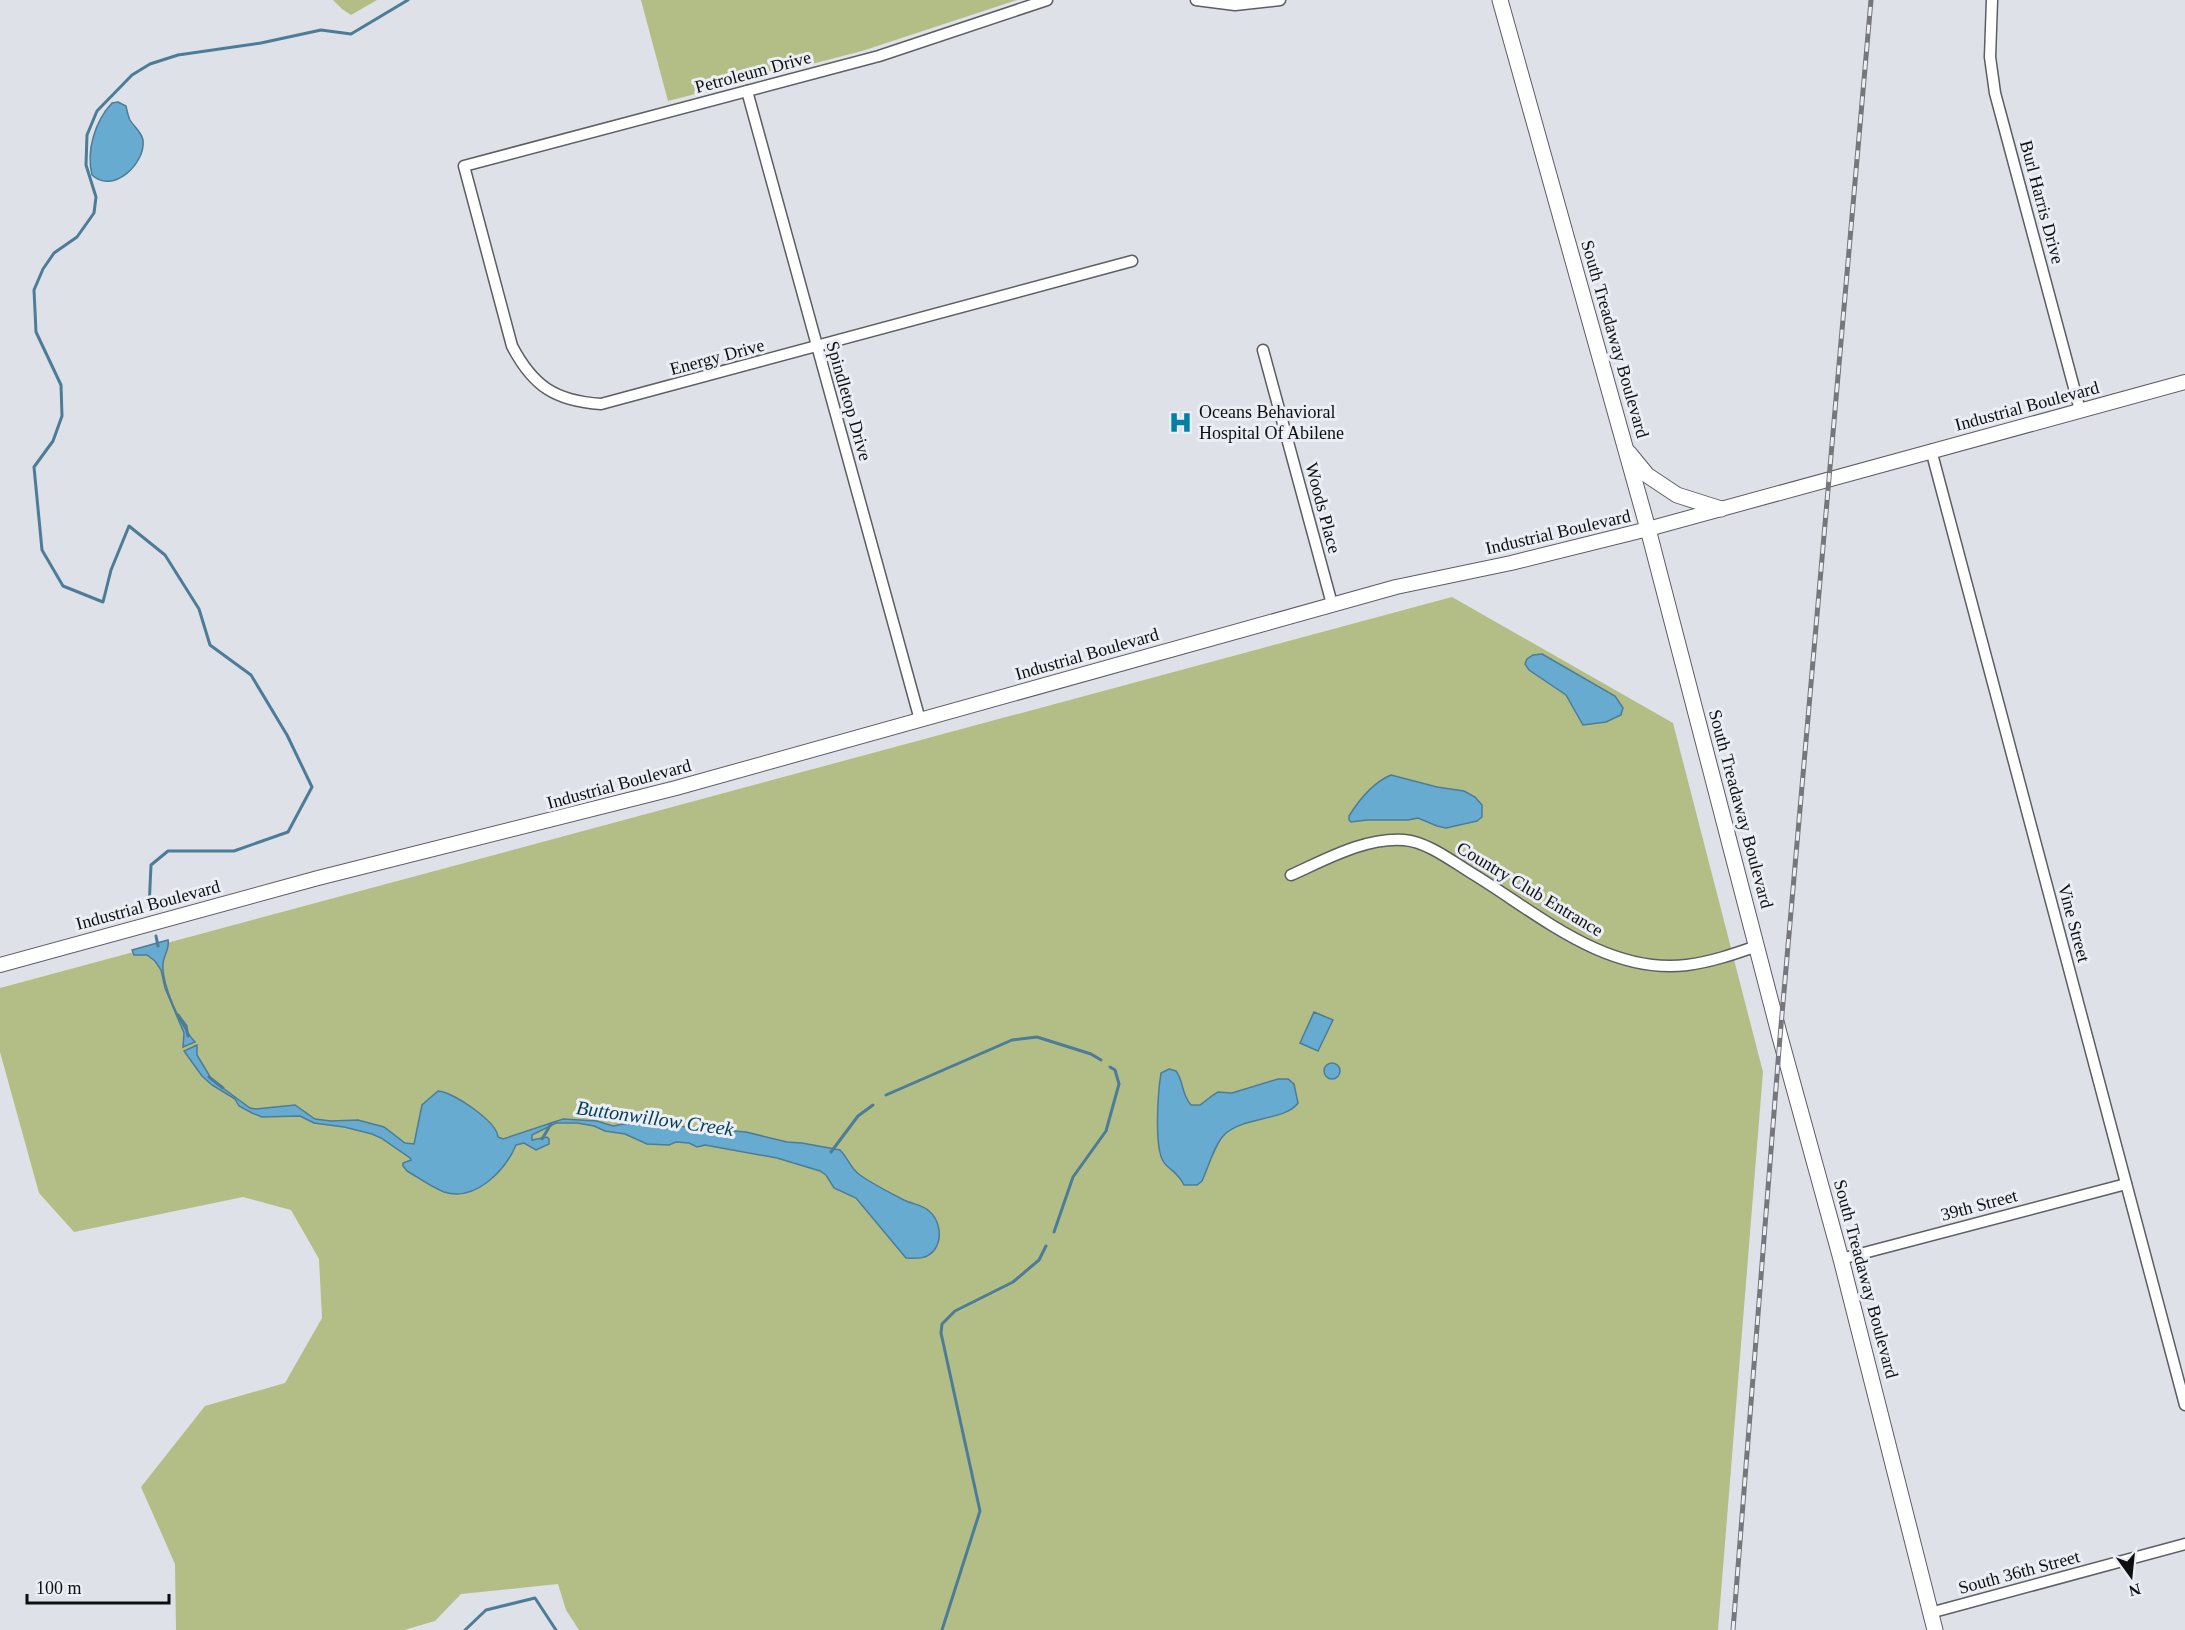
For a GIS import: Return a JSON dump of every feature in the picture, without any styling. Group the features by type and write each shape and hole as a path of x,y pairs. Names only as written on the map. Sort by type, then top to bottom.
{"main road":[{"name":"South Treadaway Boulevard","path":"1500,0 1648,530 1780,1037 1841,1259 1935,1630"},
{"name":"Industrial Boulevard","path":"0,965 318,878 676,788 1332,604 1396,587 1648,530 1931,450 2185,382"},
{"path":"1625,448 1647,475 1667,489 1677,495 1721,509"}],"street":[{"name":"Petroleum Drive","path":"464,166 879,56 1047,0"},
{"path":"1196,0 1235,5 1280,0"},
{"name":"Burl Harris Drive","path":"1992,0 1990,57 1995,93 2080,410"},
{"name":"Spindletop Drive","path":"747,91 920,720"},
{"name":"Energy Drive","path":"464,166 512,346 523,368 553,393 580,403 601,404 1132,261"},
{"name":"Woods Place","path":"1263,350 1332,604"},
{"name":"Vine Street","path":"1931,450 2185,1405"},
{"name":"Country Club Entrance","path":"1291,875 1372,843 1406,840 1426,847 1459,866 1588,946 1625,959 1659,966 1685,965 1714,960 1757,946"},
{"name":"39th Street","path":"1841,1259 2126,1184"},
{"name":"South 36th Street","path":"1930,1613 2185,1544"}],"green space":[{"path":"333,0 377,0 351,15"},
{"path":"641,0 1017,0 862,51 668,101"},
{"path":"1452,597 1673,723 1763,1072 1718,1630 579,1630 566,1610 558,1584 461,1594 435,1621 404,1630 176,1630 175,1564 141,1487 205,1406 285,1383 322,1318 319,1259 291,1210 243,1197 74,1232 39,1193 0,1052 0,988"}],"water":[{"path":"118,102 126,106 130,120 141,134 143,149 134,166 126,174 118,179 100,180 92,175 90,166 93,137 106,110 112,103"},
{"path":"1542,654 1615,696 1623,708 1621,715 1606,722 1583,725 1566,695 1529,670 1525,664 1527,659 1533,655"},
{"path":"1391,775 1437,787 1464,791 1475,797 1482,805 1482,817 1477,821 1446,828 1418,818 1351,822 1349,816 1362,798 1379,782"},
{"path":"168,940 163,963 165,982 178,1016 195,1042 183,1047 184,1033 165,988 161,970 147,955 134,955 132,950"},
{"path":"1314,1012 1333,1020 1318,1051 1300,1043"},
{"path":"197,1045 197,1055 212,1080 250,1108 295,1105 315,1119 358,1120 384,1127 405,1143 414,1144 422,1105 438,1091 454,1096 474,1109 496,1131 498,1137 503,1139 563,1119 597,1121 613,1126 629,1123 652,1124 746,1132 787,1142 840,1150 860,1175 904,1200 929,1211 937,1223 939,1239 935,1249 926,1257 906,1258 856,1198 834,1188 826,1175 820,1171 777,1158 705,1145 697,1147 689,1143 676,1142 669,1145 647,1144 625,1134 577,1123 556,1123 532,1135 532,1140 547,1137 549,1139 549,1144 536,1150 524,1143 516,1145 497,1174 478,1188 467,1193 444,1192 407,1171 403,1163 411,1160 410,1158 372,1134 314,1123 300,1116 262,1117 239,1106 235,1099 202,1076 184,1051"},
{"path":"1329,1063 1335,1063 1340,1071 1338,1077 1329,1079 1324,1074 1324,1068"},
{"path":"1169,1069 1176,1071 1179,1075 1191,1105 1200,1105 1218,1092 1232,1093 1278,1079 1288,1079 1294,1084 1298,1103 1284,1113 1233,1128 1221,1138 1202,1181 1197,1185 1184,1185 1164,1163 1158,1143 1161,1073"}],"waterway":[{"name":"Buttonwillow Creek","path":"149,908 151,865 168,851 234,851 288,832 312,787 287,735 251,675 210,645 199,609 165,555 129,526 111,570 103,602 63,586 42,550 34,467 53,441 62,416 61,385 36,332 34,290 43,269 54,253 77,237 94,213 96,197 86,165 87,135 97,111 132,75 150,64 178,55 261,43 321,30 351,34 408,0"},
{"name":"Buttonwillow Creek","path":"156,936 158,946"},
{"name":"Buttonwillow Creek","path":"178,1015 186,1026 188,1036"},
{"name":"Buttonwillow Creek","path":"886,1095 1012,1040 1037,1037 1091,1054 1101,1060"},
{"name":"Buttonwillow Creek","path":"1054,1232 1073,1177 1106,1131 1119,1084 1115,1070 1110,1067"},
{"name":"Buttonwillow Creek","path":"209,1077 223,1088"},
{"name":"Buttonwillow Creek","path":"831,1152 858,1116 873,1105"},
{"name":"Buttonwillow Creek","path":"542,1139 551,1124"},
{"name":"Buttonwillow Creek","path":"942,1630 980,1511 941,1333 942,1324 955,1311 1013,1282 1039,1260 1046,1246"},
{"path":"465,1630 486,1610 535,1598 556,1630"}],"railway":[{"path":"1733,1630 1780,1037 1871,0"}],"place":[{"name":"Oceans Behavioral Hospital Of Abilene","path":"1181,422"}]}
